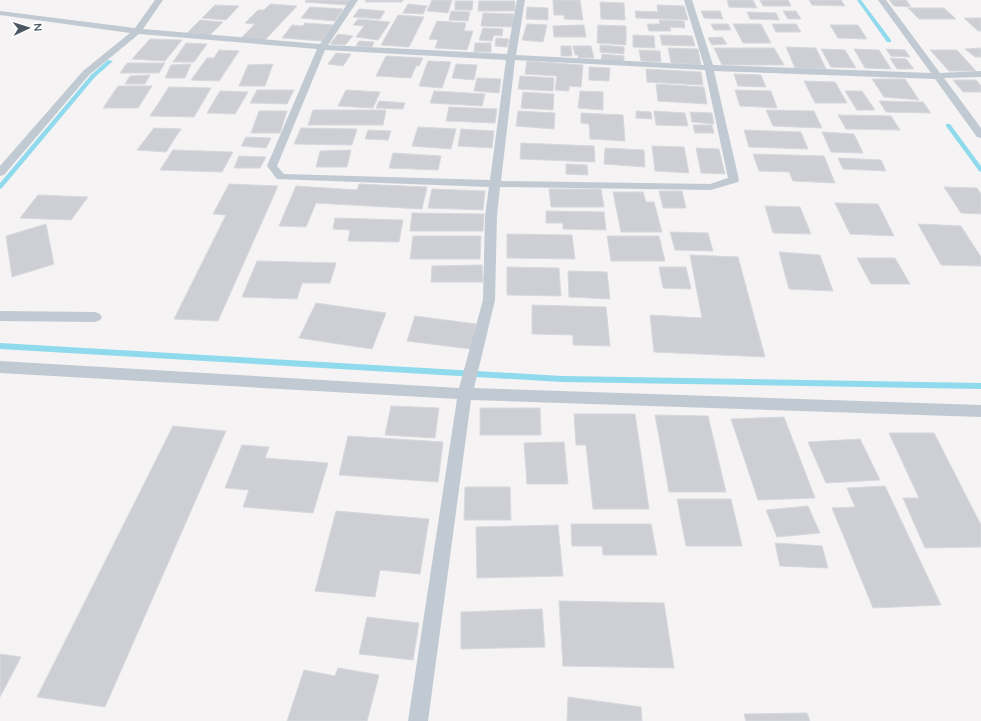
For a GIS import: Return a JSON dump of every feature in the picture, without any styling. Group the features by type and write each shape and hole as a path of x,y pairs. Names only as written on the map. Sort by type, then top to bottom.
{"lane":[{"path":"0,173 86,73 136,31 159,0"},
{"path":"354,0 322,47 272,166 281,177 496,184 711,187 734,180 709,68 688,0"},
{"path":"418,721 465,394 475,360 489,300 491,216 511,58 521,0"},
{"path":"882,0 936,76 981,135"},
{"path":"0,13 136,31 322,47 709,68 936,76 981,74"},
{"path":"0,316 95,317"},
{"path":"0,367 465,394 981,411"}],"building":[{"path":"306,0 351,0 347,5 305,2"},
{"path":"366,0 403,0 402,2 365,2"},
{"path":"432,0 452,0 448,13 427,11"},
{"path":"553,0 580,0 583,20 564,19 564,15 554,15"},
{"path":"727,0 753,0 757,8 729,7"},
{"path":"760,0 788,0 791,6 763,6"},
{"path":"809,0 841,0 845,6 812,5"},
{"path":"889,0 906,0 911,7 894,6"},
{"path":"455,1 473,1 472,10 455,10"},
{"path":"479,1 515,1 515,11 478,11"},
{"path":"600,2 624,3 625,20 601,19"},
{"path":"270,4 297,6 265,40 241,38 255,24 245,23 258,10 264,10"},
{"path":"408,4 427,6 423,14 403,13"},
{"path":"215,5 239,6 226,20 202,18"},
{"path":"657,5 684,6 688,20 636,18 635,11 658,12"},
{"path":"310,7 343,9 335,21 301,18"},
{"path":"527,7 548,8 548,20 526,19"},
{"path":"908,8 944,8 956,19 919,19"},
{"path":"359,9 385,11 380,19 353,17"},
{"path":"451,11 470,12 468,21 449,20"},
{"path":"701,11 720,11 723,19 704,18"},
{"path":"783,11 796,11 801,19 788,19"},
{"path":"747,12 776,13 779,20 750,19"},
{"path":"483,13 514,14 513,27 481,26"},
{"path":"398,15 424,17 409,47 381,45"},
{"path":"964,18 981,18 981,31 978,31"},
{"path":"358,19 390,22 378,40 356,37 364,26 353,25"},
{"path":"200,20 223,22 210,35 187,33"},
{"path":"659,20 684,21 685,28 670,27 671,31 649,31 647,24 660,24"},
{"path":"437,21 466,23 464,31 473,31 467,50 435,48 438,40 429,39"},
{"path":"305,23 333,25 322,41 282,38 292,25 303,26"},
{"path":"527,24 547,25 543,42 522,40"},
{"path":"711,24 728,24 731,30 714,30"},
{"path":"733,24 761,24 771,43 743,43"},
{"path":"772,24 796,24 801,32 776,32"},
{"path":"584,25 586,37 554,37 553,26"},
{"path":"598,25 626,26 626,45 597,43"},
{"path":"830,25 858,25 867,39 838,38"},
{"path":"483,28 503,29 502,36 494,35 492,41 479,40"},
{"path":"338,34 353,36 345,45 330,44"},
{"path":"633,35 654,36 655,48 633,47"},
{"path":"660,35 692,36 695,46 662,45"},
{"path":"722,37 727,44 712,45 708,38"},
{"path":"496,38 509,39 507,47 495,46"},
{"path":"150,39 182,40 165,61 132,59"},
{"path":"359,41 374,42 372,47 356,46"},
{"path":"186,43 207,44 194,62 173,62"},
{"path":"475,43 491,43 491,52 474,52"},
{"path":"600,45 624,47 624,54 600,52"},
{"path":"561,46 571,46 572,56 561,56"},
{"path":"573,46 591,46 594,58 578,58 578,55 575,55"},
{"path":"786,47 816,48 826,69 795,68"},
{"path":"668,48 698,49 701,65 671,63"},
{"path":"714,48 774,48 784,65 722,65"},
{"path":"981,48 981,57 975,57 965,49"},
{"path":"821,49 845,50 856,68 831,67"},
{"path":"854,49 879,50 891,69 865,68"},
{"path":"886,49 905,50 910,57 891,56"},
{"path":"219,50 239,51 219,81 191,80 207,58 214,58"},
{"path":"639,50 660,51 661,62 641,61"},
{"path":"930,50 957,50 976,71 949,71"},
{"path":"336,53 351,54 343,66 328,64"},
{"path":"602,54 624,56 624,62 601,60"},
{"path":"386,56 423,58 419,66 416,66 411,78 376,76"},
{"path":"890,58 906,59 914,69 897,69"},
{"path":"428,61 451,62 442,88 419,86"},
{"path":"527,61 583,65 581,87 569,86 569,91 555,90 557,76 525,74"},
{"path":"127,63 165,63 159,73 120,73"},
{"path":"191,64 185,78 165,78 171,65"},
{"path":"273,64 265,86 239,86 248,65"},
{"path":"456,64 477,65 474,80 452,78"},
{"path":"589,67 610,68 609,81 589,80"},
{"path":"646,69 701,72 703,85 647,82"},
{"path":"734,74 761,75 766,87 738,86"},
{"path":"150,75 145,84 125,84 130,76"},
{"path":"520,76 554,78 553,91 518,89"},
{"path":"477,78 501,79 499,93 474,91"},
{"path":"872,79 905,79 919,100 884,97"},
{"path":"953,80 976,80 981,86 981,92 963,92"},
{"path":"804,81 835,82 847,103 815,103"},
{"path":"656,84 704,87 707,104 658,101"},
{"path":"118,86 152,86 138,108 103,108"},
{"path":"169,87 211,88 194,117 150,116"},
{"path":"257,90 294,90 287,104 250,103"},
{"path":"346,90 380,92 373,108 338,106"},
{"path":"735,90 771,91 777,108 740,106"},
{"path":"220,91 248,92 235,114 207,113"},
{"path":"434,91 485,94 482,106 430,103"},
{"path":"580,91 603,92 603,110 578,108"},
{"path":"845,91 862,91 875,110 857,110"},
{"path":"523,92 554,94 553,110 521,108"},
{"path":"379,101 405,103 403,109 376,108"},
{"path":"879,101 923,102 931,113 886,112"},
{"path":"449,107 497,109 495,123 446,121"},
{"path":"313,110 386,110 383,125 308,125"},
{"path":"766,110 814,111 822,128 773,126"},
{"path":"259,111 287,111 280,133 251,133"},
{"path":"518,111 555,113 554,129 516,126"},
{"path":"636,111 651,112 652,119 636,118"},
{"path":"654,111 685,113 688,126 656,125"},
{"path":"690,112 712,113 714,124 692,122"},
{"path":"581,113 623,115 625,141 590,139 589,124 581,123"},
{"path":"838,115 891,116 900,130 846,129"},
{"path":"693,125 712,125 714,133 695,133"},
{"path":"418,127 456,129 451,149 412,146"},
{"path":"154,128 181,129 166,152 137,150"},
{"path":"301,128 357,129 352,145 294,144"},
{"path":"461,129 494,131 492,148 458,146"},
{"path":"368,130 391,131 388,140 365,139"},
{"path":"744,130 801,132 808,149 749,147"},
{"path":"822,132 854,134 863,153 831,152"},
{"path":"246,137 271,138 266,148 241,146"},
{"path":"521,143 594,146 595,162 520,159"},
{"path":"652,146 684,147 689,173 655,171"},
{"path":"605,148 644,150 645,167 604,164"},
{"path":"696,148 719,149 725,174 701,173"},
{"path":"173,150 233,152 222,172 160,170"},
{"path":"351,150 347,167 316,167 320,151"},
{"path":"393,153 441,156 438,170 389,168"},
{"path":"753,154 824,156 835,183 793,181 789,172 759,171"},
{"path":"239,156 266,157 260,168 234,168"},
{"path":"838,158 881,160 886,171 843,169"},
{"path":"566,164 587,165 588,175 566,174"},
{"path":"229,184 278,186 218,321 174,319 226,215 213,214"},
{"path":"359,184 427,187 422,209 316,203 306,227 279,226 296,186 357,190"},
{"path":"944,187 977,188 981,194 981,214 961,213"},
{"path":"432,189 485,191 483,210 428,208"},
{"path":"549,189 601,189 604,207 551,207"},
{"path":"659,191 682,191 686,208 663,208"},
{"path":"613,192 643,192 646,202 654,202 662,232 621,232"},
{"path":"38,195 88,197 71,220 20,218"},
{"path":"835,203 878,204 894,236 850,234"},
{"path":"765,206 800,207 811,234 773,233"},
{"path":"546,211 604,212 606,230 563,229 563,223 546,223"},
{"path":"412,213 484,214 483,231 410,231"},
{"path":"335,218 403,220 399,242 348,241 350,230 333,229"},
{"path":"46,224 54,264 12,277 6,236"},
{"path":"918,224 961,226 981,257 981,266 941,265"},
{"path":"670,232 708,233 713,251 675,250"},
{"path":"507,234 572,235 575,259 507,258"},
{"path":"413,236 481,236 480,259 410,259"},
{"path":"607,236 659,236 665,261 611,261"},
{"path":"779,252 820,255 833,291 789,289"},
{"path":"690,255 738,257 765,357 654,352 650,315 702,318"},
{"path":"857,258 895,258 910,284 871,284"},
{"path":"257,261 336,263 330,283 302,283 297,299 242,297"},
{"path":"482,265 483,282 431,282 432,266"},
{"path":"507,267 559,268 561,296 507,295"},
{"path":"659,267 686,267 691,289 663,288"},
{"path":"568,271 607,272 610,299 569,297"},
{"path":"316,303 386,313 372,349 299,338"},
{"path":"532,305 606,307 610,346 573,345 573,335 532,334"},
{"path":"415,316 476,324 471,349 407,341"},
{"path":"391,406 439,408 435,438 385,435"},
{"path":"480,408 540,408 541,435 480,435"},
{"path":"574,414 635,414 649,509 593,509 586,445 576,445"},
{"path":"655,415 708,416 726,492 669,492"},
{"path":"784,417 815,498 758,500 731,419"},
{"path":"173,426 226,431 105,707 37,697"},
{"path":"889,433 934,433 981,525 981,547 925,548 903,498 919,498"},
{"path":"348,436 443,442 438,482 339,475"},
{"path":"860,439 880,480 826,483 808,442"},
{"path":"564,442 568,484 527,484 524,443"},
{"path":"242,445 269,447 265,458 328,463 313,513 243,507 249,490 225,488"},
{"path":"885,486 941,605 873,608 832,508 855,507 847,488"},
{"path":"465,487 510,487 511,520 464,520"},
{"path":"677,499 731,499 742,546 686,546"},
{"path":"808,506 820,533 777,537 766,510"},
{"path":"336,511 429,519 420,574 380,570 375,597 315,591"},
{"path":"571,524 651,524 657,555 603,555 602,546 572,546"},
{"path":"558,525 563,576 477,578 476,527"},
{"path":"775,543 822,546 828,568 780,566"},
{"path":"559,601 664,603 674,668 563,666"},
{"path":"542,609 545,647 461,649 461,612"},
{"path":"367,617 419,623 413,660 359,654"},
{"path":"0,654 21,657 0,697"},
{"path":"338,668 379,675 367,721 287,721 304,670 335,676"},
{"path":"568,697 641,707 642,721 567,721"},
{"path":"807,713 810,721 746,721 744,714"}],"waterway":[{"path":"859,0 889,41"},
{"path":"0,187 93,76 110,61"},
{"path":"948,125 981,170"},
{"path":"0,346 562,379 981,386"}]}
